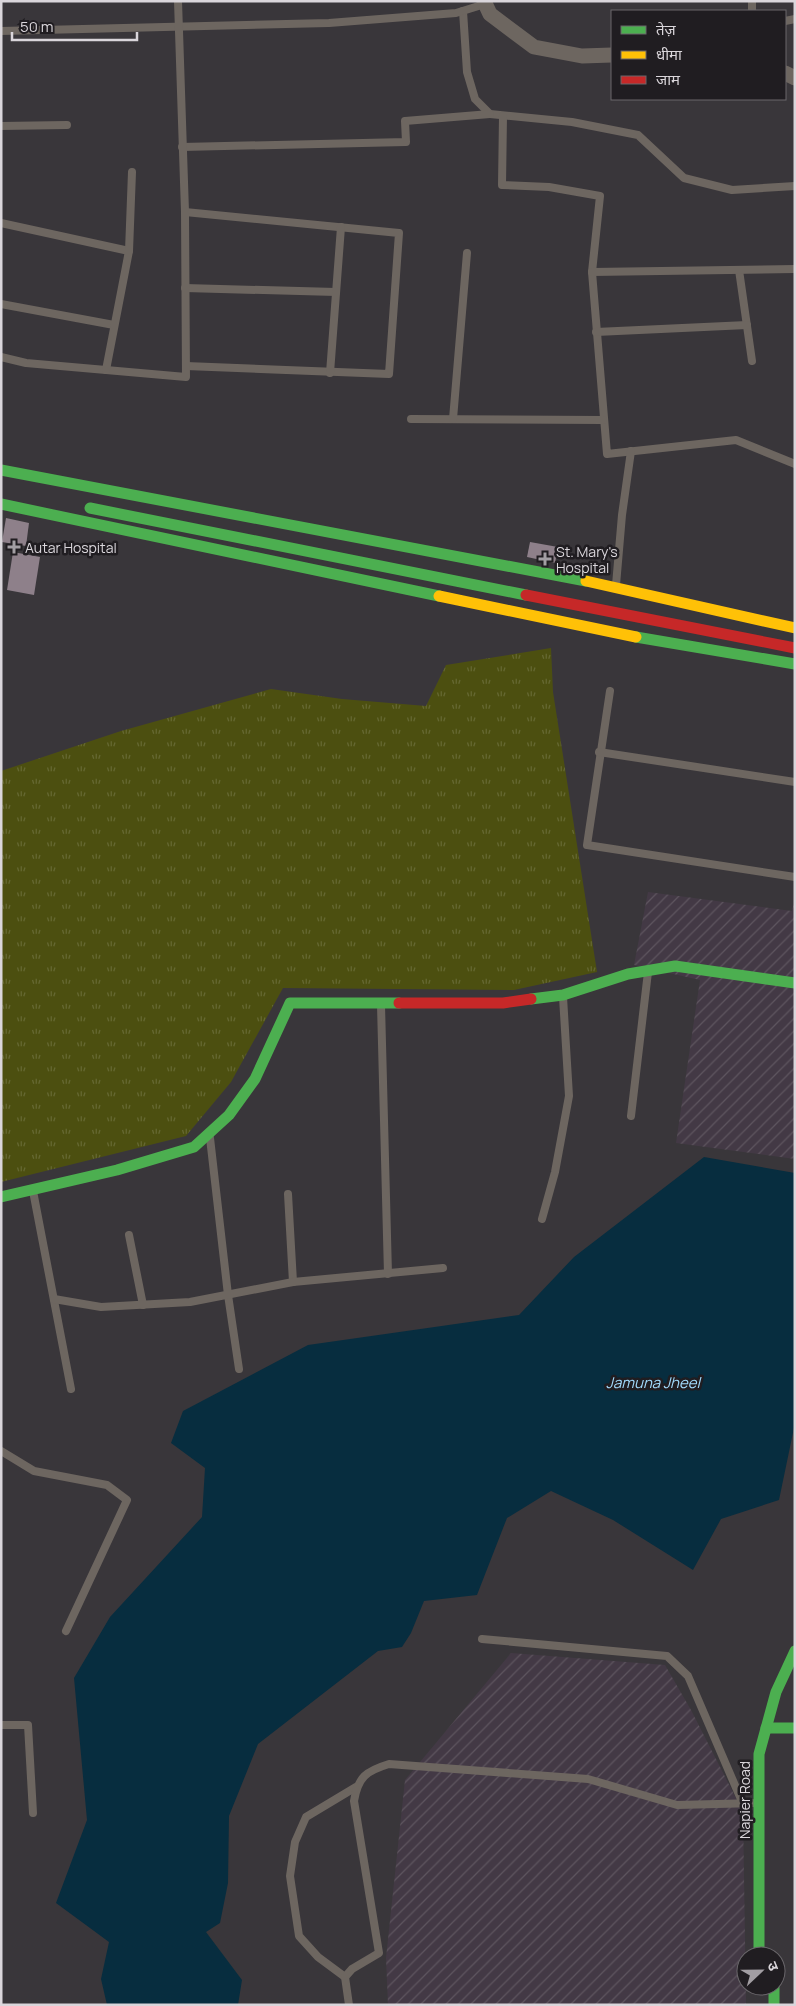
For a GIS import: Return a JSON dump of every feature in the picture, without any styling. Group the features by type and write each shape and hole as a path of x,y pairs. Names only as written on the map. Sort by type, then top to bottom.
{"main road":[{"path":"1,470 616,587 795,628"},
{"path":"1,504 627,635 795,664"},
{"path":"78,506 790,648"},
{"path":"1,1197 117,1170 194,1147 229,1115 255,1079 290,1003 503,1003 562,995 628,974 675,966 795,983"},
{"name":"Napier Road","path":"760,1946 759,1754 776,1692 795,1651"},
{"path":"766,1728 795,1728"}],"street":[{"path":"484,2 490,14 534,47 582,56 611,55"}],"lane":[{"path":"1,357 26,363 186,377 185,212 178,1"},
{"path":"1,32 329,23 456,13 484,2"},
{"path":"463,11 467,72 475,99 490,114"},
{"path":"182,147 406,142 405,121 490,114 572,122 638,135 684,178 732,190 795,186"},
{"path":"503,116 502,185 549,187 600,196 592,272 606,454 736,440 795,464"},
{"path":"1,126 67,125"},
{"path":"106,370 129,252 132,172"},
{"path":"185,212 399,233 389,374 186,366"},
{"path":"1,223 129,252"},
{"path":"330,373 341,227"},
{"path":"453,419 467,253"},
{"path":"592,272 795,269"},
{"path":"739,270 752,361"},
{"path":"185,288 336,292"},
{"path":"1,304 114,325"},
{"path":"596,332 747,325"},
{"path":"411,419 603,420"},
{"path":"616,587 622,515 632,451"},
{"path":"610,691 587,845 795,877"},
{"path":"600,752 795,782"},
{"path":"631,1116 648,970"},
{"path":"542,1219 555,1172 569,1096 562,995"},
{"path":"381,1003 388,1274"},
{"path":"209,1133 239,1370"},
{"path":"33,1190 71,1389"},
{"path":"288,1194 293,1282"},
{"path":"129,1235 143,1305"},
{"path":"54,1299 101,1308 190,1302 293,1282 443,1268"},
{"path":"1,1451 34,1471 107,1485 127,1500 66,1631"},
{"path":"482,1639 667,1656 688,1676 742,1804"},
{"path":"1,1725 28,1725 33,1813"},
{"path":"345,1977 352,1969 379,1953 354,1801 356,1787 361,1779 372,1769 389,1764 588,1778 677,1805 758,1803"},
{"path":"349,2005 345,1977 318,1957 299,1936 290,1876 295,1842 306,1817 356,1787"}],"shaded area":[{"path":"648,892 792,911 795,899 795,1159 676,1143 700,980 634,965"},
{"path":"511,1653 665,1665 691,1710 743,1812 745,1946 736,1946 736,1996 746,1996 746,2005 388,2005 386,1958 405,1780"}],"green space":[{"path":"551,648 553,692 597,972 514,990 283,988 231,1082 186,1136 1,1182 1,771 121,731 271,689 342,699 426,706 446,665"}],"water":[{"name":"Jamuna Jheel","path":"704,1157 795,1173 795,1423 779,1500 721,1519 693,1570 613,1520 551,1491 507,1518 477,1595 424,1601 411,1633 402,1647 378,1651 258,1744 229,1816 228,1883 220,1923 206,1932 242,1980 238,2005 107,2005 101,1979 109,1942 56,1903 87,1820 74,1678 110,1617 202,1517 205,1468 171,1443 183,1411 308,1345 519,1315 574,1257"}],"building":[{"path":"6,518 29,523 26,546 2,542"},
{"path":"530,542 558,547 555,563 527,557"},
{"path":"13,552 40,557 34,595 7,590"}],"traffic: fast":[{"path":"1,470 586,581"},
{"path":"1,504 439,596"},
{"path":"90,508 526,595"},
{"path":"636,637 795,664"},
{"path":"531,999 563,995 628,974 675,966 795,983"},
{"path":"1,1197 117,1170 194,1147 229,1115 255,1079 290,1003 399,1003"},
{"path":"759,1946 759,1754 776,1692 795,1651"},
{"path":"766,1728 795,1728"},
{"path":"774,1996 774,2005"}],"traffic: slow":[{"path":"586,581 795,628"},
{"path":"439,596 636,637"}],"traffic: jam":[{"path":"526,595 795,648"},
{"path":"399,1003 503,1003 531,999"}],"place":[{"name":"Autar Hospital","path":"14,547"},
{"name":"St. Mary's Hospital","path":"545,559"}]}
